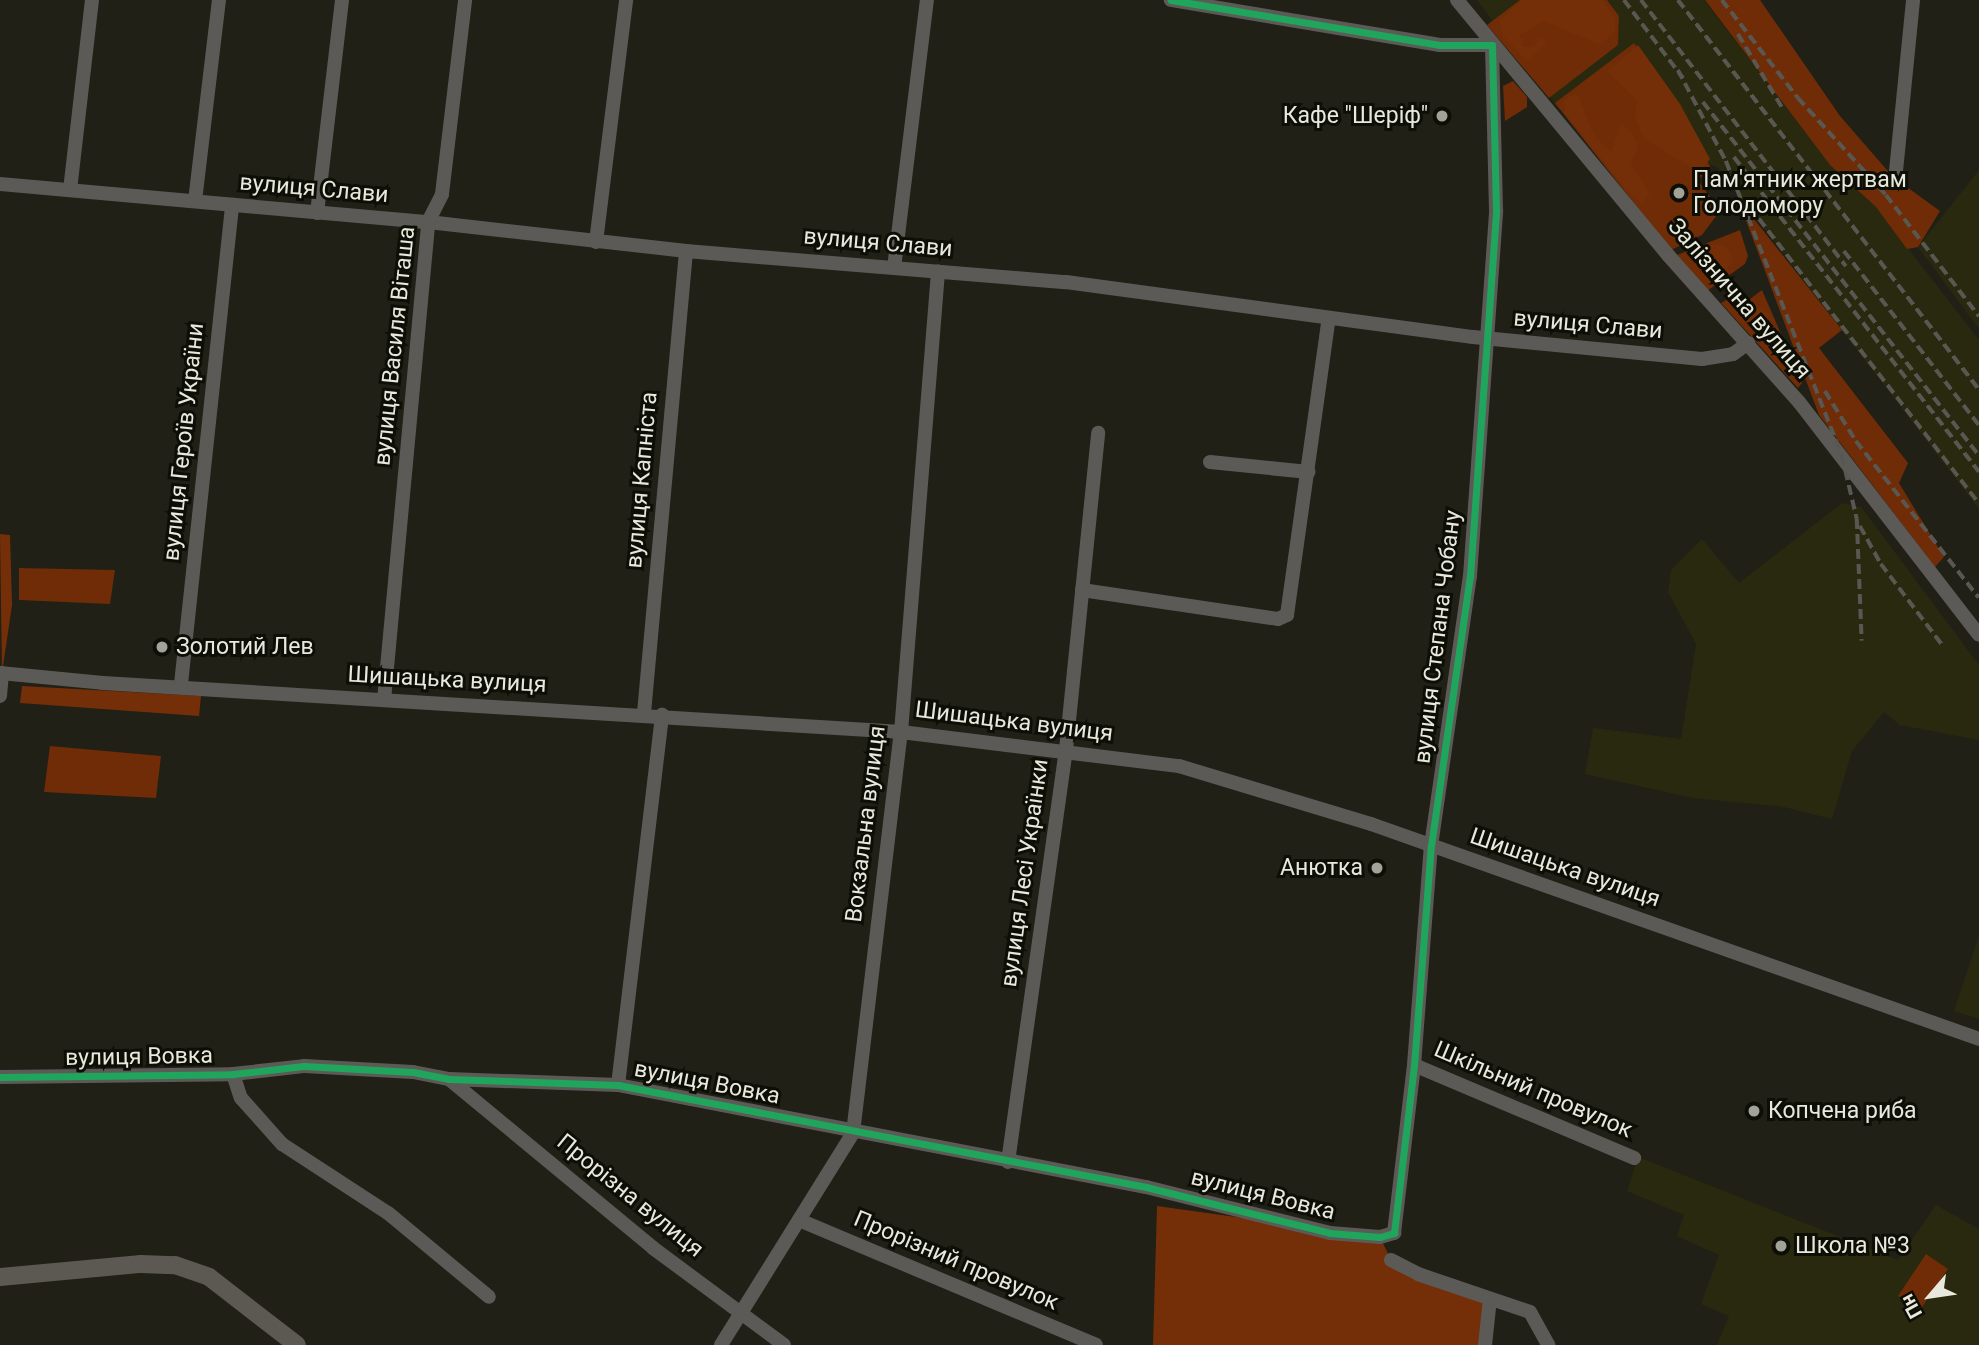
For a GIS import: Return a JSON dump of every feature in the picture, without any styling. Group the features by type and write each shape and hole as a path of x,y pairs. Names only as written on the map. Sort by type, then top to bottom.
{"main road":[{"path":"0,1277 141,1264 175,1265 209,1277 298,1345"}],"street":[{"path":"70,190 92,0"},
{"path":"195,201 219,0"},
{"path":"317,213 342,0"},
{"name":"вулиця Василя Віташа","path":"384,700 428,222 442,194 465,0"},
{"path":"596,242 626,0"},
{"path":"894,268 928,0"},
{"path":"1171,0 1440,45 1492,45"},
{"name":"Залізнична вулиця","path":"1457,0 1492,45 1834,446 1979,635"},
{"path":"1896,171 1913,0"},
{"name":"вулиця Степана Чобану","path":"1394,1233 1415,1065 1432,846 1470,576 1496,210 1492,45"},
{"name":"вулиця Слави","path":"0,184 428,222 686,251 1066,282 1486,338 1702,359 1733,354 1748,343"},
{"name":"вулиця Героїв України","path":"181,684 232,205"},
{"name":"вулиця Капніста","path":"644,713 686,251"},
{"name":"Вокзальна вулиця","path":"721,1345 853,1133 901,732 938,271"},
{"path":"1082,590 1282,618 1289,611 1329,318"},
{"name":"вулиця Лесі Українки","path":"1008,1162 1066,750 1098,433"},
{"path":"1210,461 1308,471"},
{"path":"0,696 1,673"},
{"name":"Шишацька вулиця","path":"1,673 103,683 181,684 384,700 644,713 901,732 1066,750 1179,766 1239,780 1979,1039"},
{"path":"618,1085 662,715"},
{"name":"Шкільний провулок","path":"1415,1065 1634,1158"},
{"name":"вулиця Вовка","path":"0,1077 233,1074 304,1066 413,1072 449,1079 618,1085 853,1133 1231,1204 1330,1233 1380,1237 1394,1233"},
{"path":"233,1074 241,1098 282,1144 388,1213 489,1297"},
{"name":"Прорізна вулиця","path":"449,1079 653,1248 741,1310 784,1345"},
{"name":"Прорізний провулок","path":"799,1220 1096,1345"},
{"path":"1391,1260 1530,1312 1548,1345"},
{"path":"1485,1345 1490,1299"}],"shaded area":[{"path":"1477,0 1704,0 1830,165 1876,207 1979,340 1979,509 1717,167 1558,108"},
{"path":"1520,0 1607,0 1619,16 1618,45 1549,98 1487,25"},
{"path":"1522,0 1603,0 1616,20 1615,31 1601,45 1543,21 1520,35 1523,47 1533,46 1541,37 1547,43 1527,61 1503,36 1499,21"},
{"path":"1705,0 1760,0 1840,116 1893,177 1940,211 1918,247 1907,249 1876,207 1830,165"},
{"path":"1634,43 1672,98 1711,168 1698,180 1720,211 1702,235 1671,250 1555,103"},
{"path":"1638,45 1680,104 1710,159 1699,172 1644,139 1635,117 1637,100 1607,71"},
{"path":"1513,81 1527,97 1527,107 1505,121 1503,86"},
{"path":"1577,93 1592,132 1607,149 1611,151 1621,123 1633,134 1638,146 1631,164 1650,194 1642,203 1629,193 1565,114 1564,100"},
{"path":"1979,170 1979,329 1918,247"},
{"path":"1738,199 1842,330 1819,348 1908,463 1899,483 1944,557 1935,567 1819,415"},
{"path":"1740,230 1748,256 1745,264 1707,291 1677,255"},
{"path":"1709,245 1724,245 1734,259 1725,272 1711,279 1704,274 1694,250"},
{"path":"1762,290 1802,383 1798,388 1721,303 1739,293 1746,302"},
{"path":"1756,304 1770,314 1761,332 1740,319 1740,306"},
{"path":"1842,503 1861,507 1979,665 1979,740 1900,725 1884,712 1852,751 1832,819 1784,807 1693,798 1585,774 1593,728 1681,739 1696,644 1668,592 1671,570 1702,539 1739,583"},
{"path":"0,534 10,535 12,605 2,673"},
{"path":"19,568 115,570 110,604 19,600"},
{"path":"22,686 201,696 199,716 20,703"},
{"path":"50,746 161,756 156,798 44,792"},
{"path":"1979,936 1979,1019 1954,1011"},
{"name":"Школа №3","path":"1638,1157 1898,1260 1936,1205 1979,1229 1979,1345 1717,1345 1729,1316 1701,1304 1719,1255 1677,1236 1684,1215 1627,1191"},
{"path":"1157,1206 1380,1237 1391,1260 1490,1299 1485,1345 1153,1345"},
{"path":"1926,1254 1948,1269 1920,1310 1898,1296"}],"railway":[{"path":"1624,0 1683,78"},
{"path":"1641,0 1846,266"},
{"path":"1678,0 1979,389"},
{"path":"1722,0 1798,98 1886,195 1979,316"},
{"path":"1738,34 1783,109"},
{"path":"1678,70 1726,161 1842,456 1857,519 1862,641"},
{"path":"1703,102 1979,455"},
{"path":"1734,157 1979,472"},
{"path":"1750,207 1979,503"},
{"path":"1844,251 1979,425"},
{"path":"1825,391 1856,441 1979,598"},
{"path":"1860,526 1881,564 1943,646"}],"cycle path":[{"path":"0,1077 233,1074 304,1066 413,1072 449,1079 618,1085 1146,1187 1330,1233 1380,1237 1394,1233 1414,1065 1431,846 1470,576 1496,210 1492,45 1440,45 1171,0"}],"place":[{"name":"Кафе \"Шеріф\"","path":"1442,116"},
{"name":"Пам'ятник жертвам Голодомору","path":"1679,193"},
{"name":"Золотий Лев","path":"162,647"},
{"name":"Анютка","path":"1377,868"},
{"name":"Копчена риба","path":"1754,1111"},
{"name":"Школа №3","path":"1781,1246"}]}
